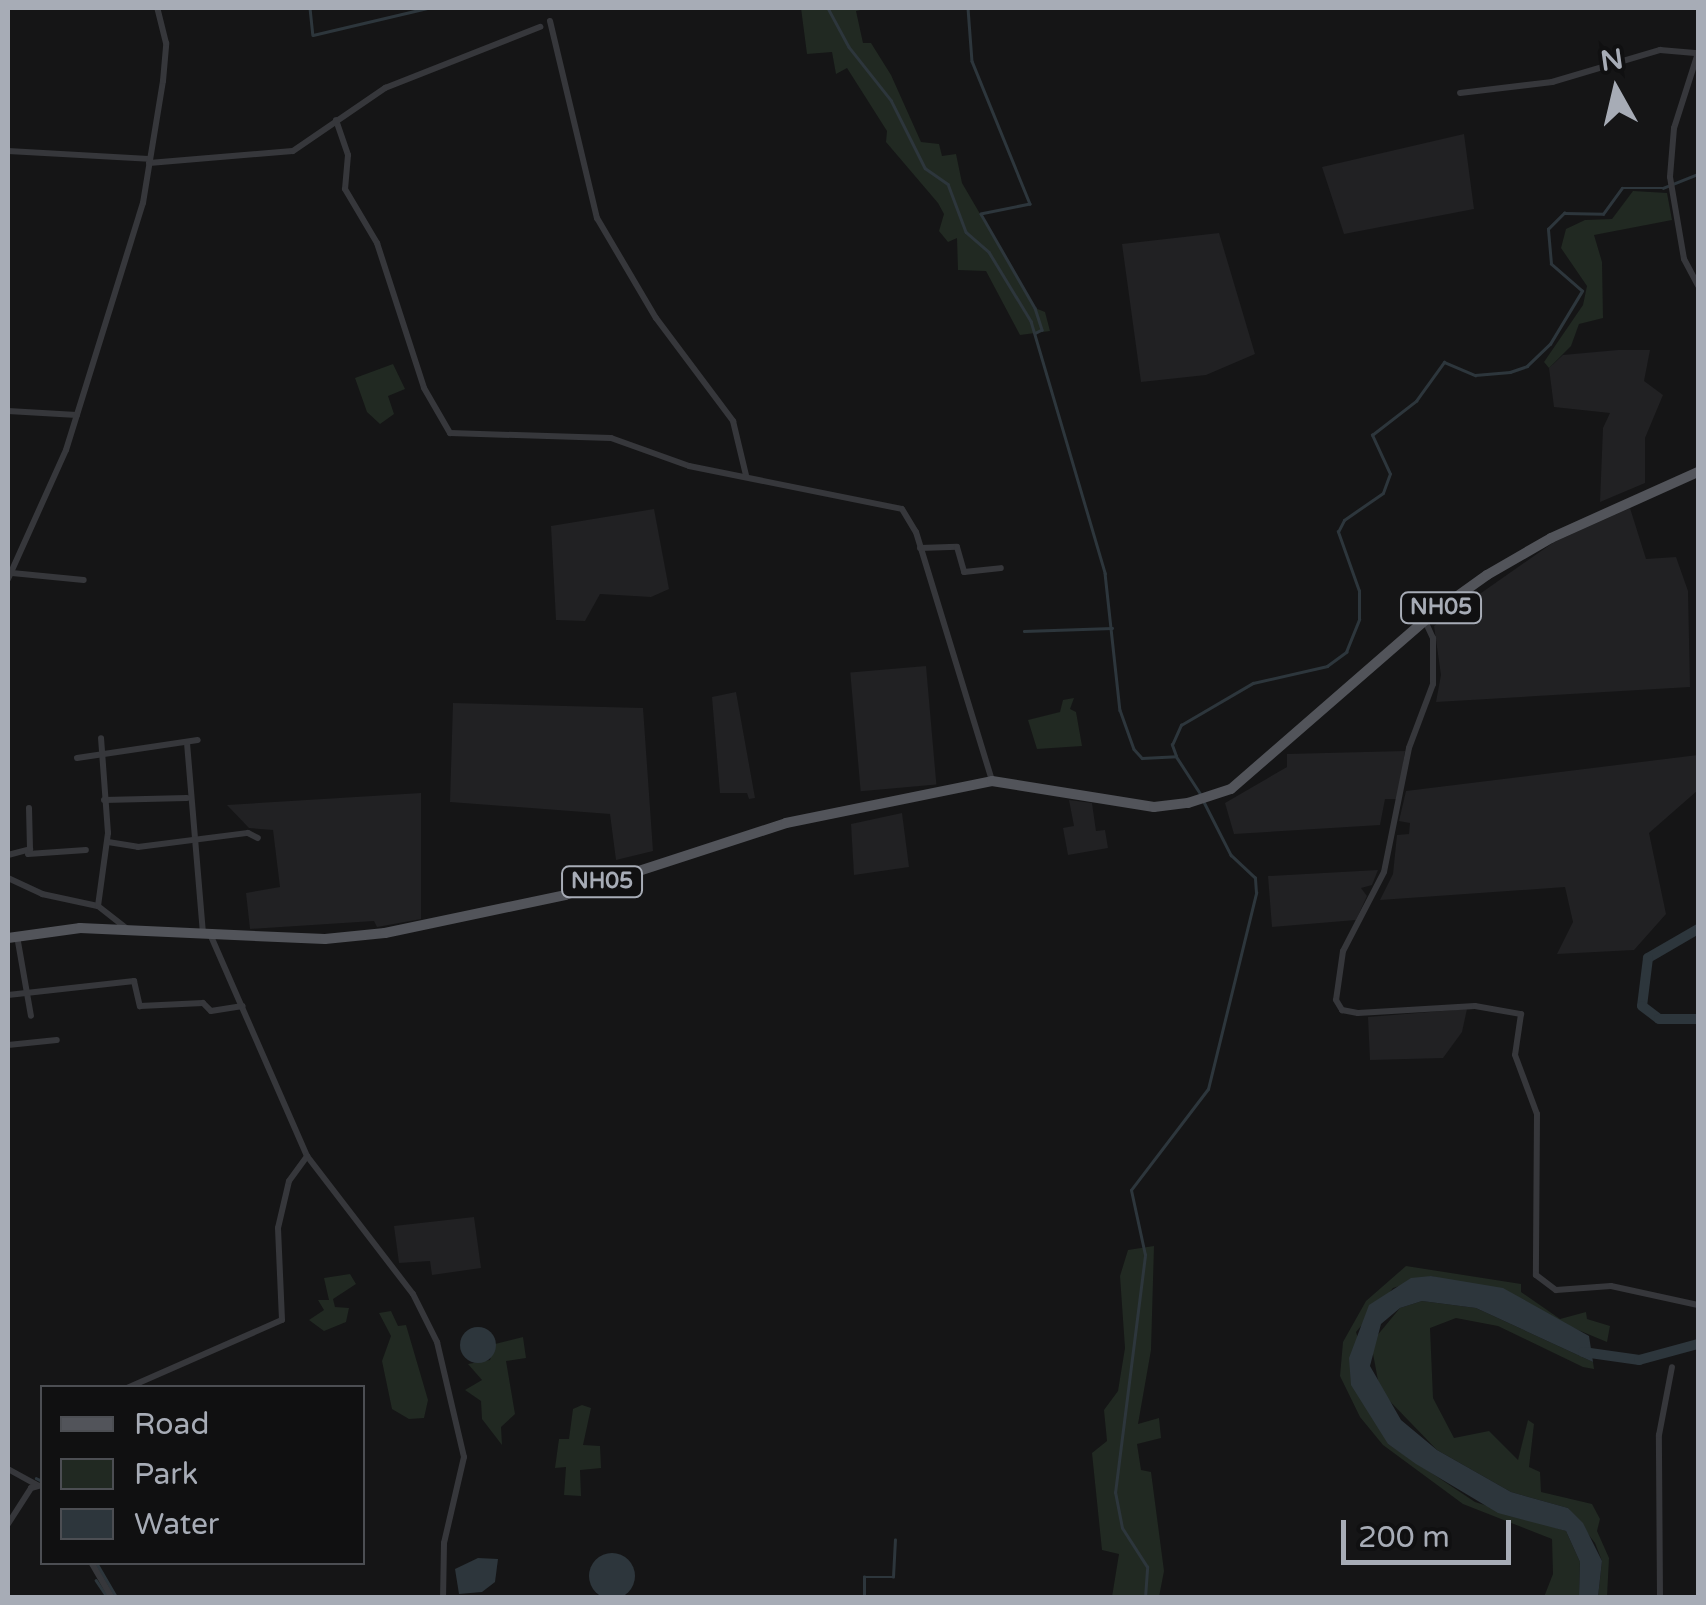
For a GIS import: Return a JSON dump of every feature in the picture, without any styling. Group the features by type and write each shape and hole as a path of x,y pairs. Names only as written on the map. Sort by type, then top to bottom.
{"main road":[{"name":"NH05","path":"12,937 128,930 325,938 449,921 565,894 786,823 992,781 1154,807 1188,802 1217,794 1424,620 1551,538 1698,472"}],"street":[{"path":"84,580 10,576 77,415 143,204 166,43 157,8"},
{"path":"550,21 597,218 656,318 734,421 746,476"},
{"path":"8,152 149,161 292,151 385,88 540,27"},
{"path":"1460,93 1552,82 1660,50 1698,53 1674,128 1670,178 1684,259 1698,285"},
{"path":"336,120 348,155 350,201 377,243 424,388 450,434 611,438 688,466 895,505 920,548 992,781"},
{"path":"8,410 77,415"},
{"path":"920,548 958,547 964,572 1000,568"},
{"path":"1424,620 1433,638 1432,684 1408,748 1384,872 1343,951 1336,1000 1342,1010 1358,1013 1475,1006 1521,1014 1514,1054 1537,1114 1536,1276 1556,1290 1612,1286 1698,1305"},
{"path":"98,906 107,842 102,738"},
{"path":"77,758 103,758 198,740"},
{"path":"186,742 191,839 207,934 307,1156 413,1294 437,1342 464,1457 444,1543 443,1598"},
{"path":"104,800 187,798"},
{"path":"26,854 29,808"},
{"path":"107,842 138,847 248,832 258,838"},
{"path":"8,855 86,850"},
{"path":"8,878 42,894 98,906 128,930"},
{"path":"12,937 31,1016"},
{"path":"8,996 134,981 140,1006 203,1003 211,1011 242,1006"},
{"path":"8,1045 57,1040"},
{"path":"134,1385 282,1320 278,1228 289,1180 307,1156"},
{"path":"1660,1598 1659,1435 1672,1367"},
{"path":"8,1469 40,1486 8,1524"},
{"path":"93,1565 112,1598"}],"shaded area":[{"path":"1464,134 1474,209 1344,234 1322,167"},
{"path":"1219,233 1255,354 1206,375 1141,382 1122,244"},
{"path":"1650,350 1644,381 1663,395 1645,438 1645,483 1600,502 1603,428 1610,413 1554,407 1549,368 1563,355"},
{"path":"1630,508 1646,559 1676,557 1688,591 1690,687 1436,702 1441,675 1434,626 1554,542"},
{"path":"654,509 669,589 651,597 600,594 585,621 556,620 551,526"},
{"path":"926,666 936,785 861,791 850,673"},
{"path":"736,692 755,798 749,799 747,793 720,793 712,697"},
{"path":"453,703 643,708 653,851 616,860 610,814 450,802"},
{"path":"1405,751 1398,799 1385,799 1380,825 1234,834 1225,803 1287,767 1287,754"},
{"path":"1698,755 1698,790 1649,833 1666,914 1634,950 1557,954 1573,922 1565,887 1380,900 1393,874 1397,835 1409,834 1410,823 1399,821 1406,791"},
{"path":"421,793 421,919 377,927 374,921 250,929 246,893 280,887 273,830 249,828 227,805"},
{"path":"1069,800 1092,803 1096,831 1105,830 1108,848 1068,855 1063,828 1074,826"},
{"path":"902,813 909,867 854,875 851,824"},
{"path":"1378,870 1372,885 1361,888 1367,896 1356,920 1272,927 1268,876"},
{"path":"1467,1009 1462,1032 1443,1058 1370,1060 1368,1017"},
{"path":"474,1217 481,1268 432,1275 430,1261 399,1263 394,1226"}],"green space":[{"path":"801,8 870,8 856,11 863,43 871,43 891,75 921,142 939,144 942,156 956,154 962,183 1035,308 1045,312 1050,331 1020,335 986,271 958,270 957,238 948,242 939,231 944,214 938,203 886,142 887,131 847,68 836,74 832,52 807,54"},
{"path":"1633,191 1667,193 1672,220 1594,235 1602,262 1603,318 1579,324 1571,346 1549,368 1544,362 1583,305 1587,286 1561,248 1566,229 1585,220 1612,219"},
{"path":"393,364 405,389 388,396 394,414 380,424 367,412 355,378"},
{"path":"1074,698 1070,709 1076,712 1082,746 1037,749 1028,720 1060,712 1063,700"},
{"path":"1154,1246 1151,1350 1138,1424 1159,1418 1161,1438 1137,1444 1141,1470 1151,1472 1164,1571 1159,1597 1112,1597 1119,1554 1102,1550 1092,1453 1107,1441 1104,1410 1118,1391 1125,1348 1120,1276 1128,1250"},
{"path":"1406,1266 1521,1284 1521,1292 1560,1319 1586,1312 1587,1319 1610,1326 1607,1342 1554,1320 1522,1299 1431,1276 1393,1288 1356,1332 1388,1444 1475,1502 1566,1531 1580,1562 1579,1597 1544,1597 1553,1574 1552,1539 1463,1504 1383,1445 1360,1417 1340,1376 1343,1342 1366,1301"},
{"path":"350,1274 356,1284 333,1299 335,1307 349,1308 346,1322 324,1331 309,1320 324,1310 318,1300 329,1300 324,1278"},
{"path":"1422,1301 1476,1308 1593,1362 1594,1369 1583,1367 1498,1326 1456,1318 1430,1328 1433,1398 1454,1438 1489,1431 1518,1460 1528,1420 1534,1424 1529,1467 1540,1472 1541,1492 1592,1504 1600,1519 1597,1531 1609,1558 1607,1597 1598,1597 1602,1561 1595,1543 1568,1508 1511,1492 1437,1450 1380,1391 1371,1343 1400,1308"},
{"path":"391,1311 398,1326 406,1325 428,1400 424,1418 409,1419 392,1409 382,1361 391,1336 379,1313"},
{"path":"523,1337 526,1358 506,1361 515,1414 501,1427 502,1445 482,1419 481,1401 465,1390 482,1380 468,1364 490,1360 495,1344"},
{"path":"582,1405 591,1408 583,1445 600,1446 601,1468 580,1470 581,1496 564,1495 566,1467 555,1468 559,1439 569,1439 573,1409"}],"water":[{"path":"1431,1276 1503,1288 1589,1336 1593,1362 1476,1308 1422,1301 1400,1308 1381,1324 1370,1366 1401,1420 1437,1450 1511,1492 1568,1508 1583,1523 1602,1561 1598,1597 1579,1597 1580,1562 1566,1531 1498,1513 1416,1464 1388,1444 1351,1385 1349,1358 1369,1305 1411,1278"},
{"path":"478,1327 491,1332 496,1345 491,1358 478,1363 465,1358 460,1345 465,1332"},
{"path":"612,1553 628,1560 635,1576 628,1592 612,1599 596,1592 589,1576 596,1560"},
{"path":"478,1558 498,1559 495,1582 482,1592 459,1594 455,1569"}],"waterway":[{"path":"310,8 313,35 427,8"},
{"path":"828,8 849,47 891,100 925,168 948,184 966,232 989,252 1031,321 1105,573 1120,710 1134,749 1142,758 1176,756 1200,793"},
{"path":"968,8 972,61 1030,204 981,214 1035,308 1042,330 1036,333"},
{"path":"1176,756 1172,745 1181,725 1253,683 1327,666 1346,652 1359,619 1359,591 1338,532 1344,520 1383,493 1390,474 1372,435 1416,401 1444,362 1475,375 1510,372 1527,366 1550,344 1582,291 1551,264 1548,229 1564,213 1603,214 1622,188 1663,188 1698,174"},
{"path":"1024,631 1112,628"},
{"path":"1145,1598 1147,1567 1122,1528 1115,1493 1145,1255 1131,1190 1208,1089 1256,893 1255,878 1231,856 1203,801"},
{"path":"1698,929 1648,958 1642,1006 1659,1019 1698,1019"},
{"path":"1583,1352 1639,1360 1698,1344"},
{"path":"36,1478 40,1480"},
{"path":"864,1598 864,1577 893,1577 895,1540"},
{"path":"98,1565 117,1598"},
{"path":"96,1580 108,1598"}]}
